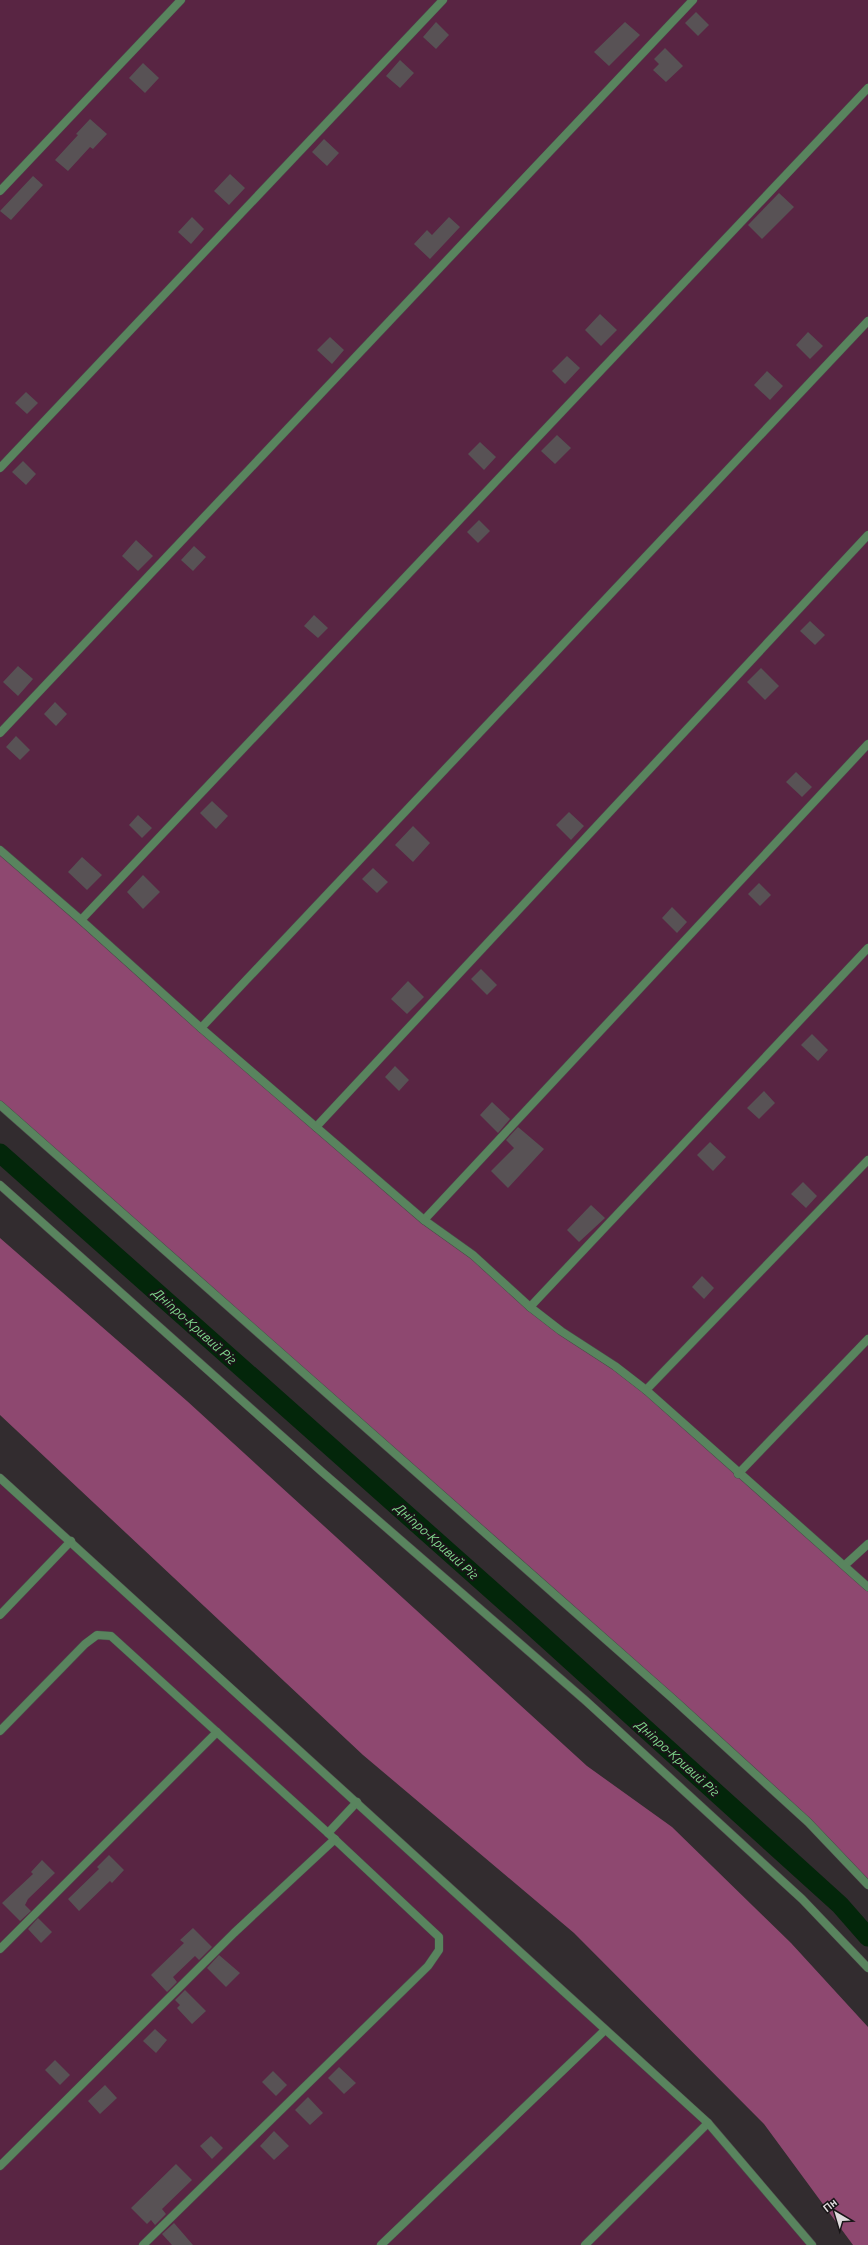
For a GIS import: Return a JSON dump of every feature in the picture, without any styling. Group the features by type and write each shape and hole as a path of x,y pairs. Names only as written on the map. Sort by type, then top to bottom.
{"street":[{"path":"0,191 181,0"},
{"path":"0,468 443,0"},
{"path":"0,734 693,0"},
{"path":"81,920 868,88"},
{"path":"201,1028 868,320"},
{"path":"316,1127 868,534"},
{"path":"424,1220 868,744"},
{"path":"0,850 81,920 201,1028 424,1220 473,1255 530,1308 561,1331 616,1366 646,1390 738,1474 845,1565 868,1587"},
{"path":"530,1308 868,948"},
{"path":"0,1105 672,1698 808,1822 868,1885"},
{"path":"646,1390 868,1160"},
{"path":"0,1185 339,1487 586,1701 802,1899 868,1968"},
{"path":"738,1474 868,1339"},
{"path":"0,1478 71,1541 708,2123 812,2245"},
{"path":"0,1615 71,1541"},
{"path":"845,1565 868,1544"},
{"path":"0,1731 85,1644 98,1635 111,1636 335,1839 439,1937 439,1950 428,1966 143,2245"},
{"path":"0,1949 217,1732"},
{"path":"328,1833 357,1802"},
{"path":"0,2166 234,1933 335,1839"},
{"path":"381,2245 605,2030"},
{"path":"585,2245 708,2123"}],"shaded area":[{"path":"0,0 868,0 868,1587 443,1232 0,850"},
{"path":"0,850 530,1307 615,1366 868,1587 868,1885 808,1822 0,1105"},
{"path":"0,1238 187,1401 587,1766 672,1827 791,1943 868,2027 868,2245 853,2245 764,2124 574,1933 363,1755 0,1415"},
{"path":"0,1478 708,2123 812,2245 0,2245"}],"building":[{"path":"696,12 709,25 698,36 685,23"},
{"path":"436,22 449,35 436,49 423,37"},
{"path":"625,22 640,35 609,66 594,52"},
{"path":"665,48 683,66 666,82 653,70 659,64 654,59"},
{"path":"400,60 414,73 400,88 386,76"},
{"path":"143,63 159,78 145,93 129,78"},
{"path":"90,119 107,134 93,149 90,147 68,171 55,160 78,135 76,134"},
{"path":"324,139 339,153 327,166 312,152"},
{"path":"230,174 245,188 229,205 214,191"},
{"path":"33,176 43,185 11,220 0,211"},
{"path":"779,193 794,207 762,239 748,225"},
{"path":"192,217 204,229 191,244 178,232"},
{"path":"449,217 460,227 430,259 414,244 427,230 432,235"},
{"path":"600,314 617,330 601,346 585,330"},
{"path":"808,332 823,346 810,359 796,345"},
{"path":"330,337 344,350 332,364 317,350"},
{"path":"567,356 580,368 565,384 552,371"},
{"path":"767,371 783,386 770,400 754,385"},
{"path":"26,392 38,403 27,414 15,403"},
{"path":"557,435 571,448 555,464 541,451"},
{"path":"480,442 496,457 484,470 468,454"},
{"path":"23,461 36,474 26,485 12,472"},
{"path":"479,520 490,531 478,543 467,532"},
{"path":"136,540 153,556 138,571 122,556"},
{"path":"194,546 206,557 193,571 181,560"},
{"path":"314,615 328,628 318,638 304,626"},
{"path":"810,621 825,635 815,645 800,631"},
{"path":"18,666 33,679 18,696 3,682"},
{"path":"761,668 779,686 765,700 747,682"},
{"path":"55,702 67,714 56,726 44,714"},
{"path":"16,736 30,750 20,760 6,747"},
{"path":"796,772 812,787 802,797 786,782"},
{"path":"212,801 228,816 216,829 200,813"},
{"path":"569,812 584,826 571,840 556,825"},
{"path":"138,815 152,828 142,838 129,825"},
{"path":"413,826 430,843 413,862 395,845"},
{"path":"82,857 102,875 87,890 68,872"},
{"path":"373,868 388,882 377,893 362,879"},
{"path":"143,875 160,892 143,909 127,892"},
{"path":"759,883 771,895 760,906 748,894"},
{"path":"672,907 687,922 677,933 662,918"},
{"path":"481,969 497,985 487,995 471,979"},
{"path":"408,981 424,997 407,1014 391,999"},
{"path":"812,1034 828,1050 818,1061 801,1045"},
{"path":"395,1066 409,1080 399,1091 385,1077"},
{"path":"764,1091 775,1103 759,1119 747,1108"},
{"path":"492,1102 510,1119 498,1133 480,1115"},
{"path":"518,1127 544,1149 508,1188 491,1171 514,1148 506,1140"},
{"path":"710,1142 726,1157 713,1171 697,1155"},
{"path":"803,1182 817,1196 806,1208 791,1194"},
{"path":"591,1205 605,1218 579,1242 567,1230"},
{"path":"702,1276 714,1288 704,1299 692,1287"},
{"path":"109,1855 124,1870 112,1883 110,1881 79,1911 68,1899 99,1869 97,1867"},
{"path":"42,1860 55,1873 28,1899 25,1905 31,1911 20,1921 2,1903 33,1874 31,1872"},
{"path":"38,1918 52,1932 41,1943 28,1929"},
{"path":"193,1928 212,1947 199,1960 195,1956 173,1977 177,1982 167,1992 151,1975 184,1943 180,1940"},
{"path":"219,1955 240,1973 226,1987 207,1968"},
{"path":"185,1990 206,2011 192,2024 177,2008 180,2005 175,2000"},
{"path":"155,2029 167,2040 156,2053 143,2041"},
{"path":"55,2060 70,2075 60,2085 45,2070"},
{"path":"339,2067 356,2083 344,2094 328,2078"},
{"path":"273,2071 287,2085 276,2096 262,2082"},
{"path":"105,2085 117,2098 100,2114 88,2101"},
{"path":"308,2097 323,2113 310,2125 295,2110"},
{"path":"274,2131 289,2146 274,2160 260,2146"},
{"path":"211,2136 223,2148 212,2159 200,2146"},
{"path":"176,2164 192,2180 162,2209 166,2214 155,2225 151,2220 147,2224 131,2208"},
{"path":"174,2223 193,2245 172,2245 162,2234"}],"waterway":[{"name":"Дніпро-Кривий Ріг","path":"0,1153 532,1626 840,1905 868,1937"}]}
